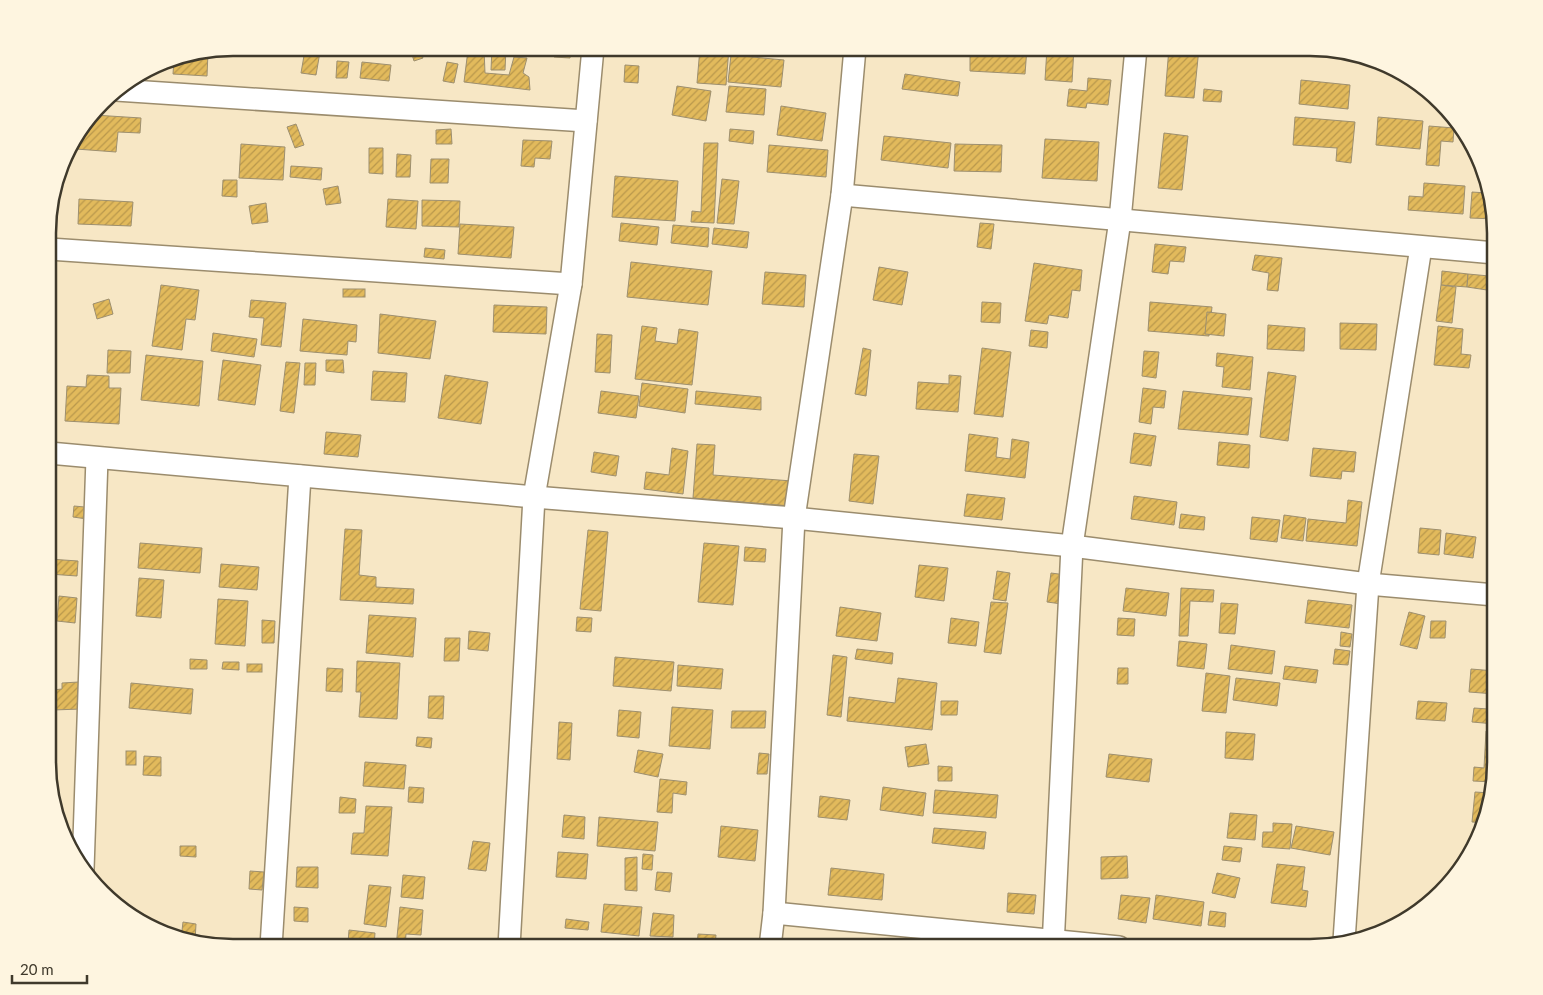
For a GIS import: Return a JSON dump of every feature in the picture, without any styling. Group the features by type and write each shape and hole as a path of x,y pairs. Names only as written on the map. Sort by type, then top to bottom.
{"street":[{"path":"771,939 774,913 794,518 842,195 854,56"},
{"path":"1053,938 1072,546 1120,220 1135,56"},
{"path":"509,939 534,497 571,284 592,57"},
{"path":"128,91 586,121"},
{"path":"842,195 1486,252"},
{"path":"1344,935 1368,584 1421,247"},
{"path":"56,249 571,284"},
{"path":"56,453 534,497 794,518 1072,546 1368,584 1487,594"},
{"path":"83,856 97,458"},
{"path":"272,939 300,476"},
{"path":"774,913 1002,938"}],"building":[{"path":"970,56 1026,56 1025,74 970,71"},
{"path":"1046,56 1074,56 1072,82 1045,80"},
{"path":"1168,56 1198,56 1194,98 1165,96"},
{"path":"304,57 319,57 316,75 301,73"},
{"path":"413,57 423,57 423,58 414,61"},
{"path":"467,57 484,57 485,73 509,75 514,57 527,58 523,73 529,77 530,90 464,82"},
{"path":"492,57 506,57 505,70 491,70"},
{"path":"699,57 728,57 726,85 697,83"},
{"path":"731,57 784,60 781,87 728,82"},
{"path":"208,58 207,76 173,74 173,67 187,62"},
{"path":"337,61 349,62 347,78 336,78"},
{"path":"362,62 391,65 389,81 360,78"},
{"path":"447,62 458,64 454,83 443,81"},
{"path":"625,65 639,66 638,83 624,82"},
{"path":"905,74 960,82 958,96 902,89"},
{"path":"1088,78 1111,80 1108,105 1087,103 1086,108 1067,106 1069,89 1087,91"},
{"path":"1301,80 1350,85 1348,109 1299,104"},
{"path":"677,86 711,91 706,121 672,115"},
{"path":"729,86 766,89 764,115 726,112"},
{"path":"1204,89 1222,91 1221,102 1203,101"},
{"path":"781,106 826,113 822,141 777,135"},
{"path":"101,115 141,118 140,133 118,132 116,152 77,149"},
{"path":"1295,117 1355,122 1351,163 1336,161 1337,148 1293,145"},
{"path":"1378,117 1423,121 1420,149 1376,145"},
{"path":"296,124 304,145 295,148 287,127"},
{"path":"1429,126 1452,128 1454,130 1453,142 1441,141 1439,166 1426,165"},
{"path":"451,129 452,144 436,144 436,130"},
{"path":"730,129 754,131 753,144 729,141"},
{"path":"1164,133 1188,136 1182,190 1158,188"},
{"path":"884,136 951,143 948,168 881,160"},
{"path":"1045,139 1099,142 1097,181 1042,178"},
{"path":"523,140 552,141 550,159 535,158 534,167 521,166"},
{"path":"704,143 718,143 714,223 691,222 692,211 701,212"},
{"path":"241,144 285,147 283,180 239,178"},
{"path":"955,144 1002,145 1001,172 954,171"},
{"path":"769,145 828,150 826,177 767,172"},
{"path":"369,148 383,148 383,174 369,173"},
{"path":"397,154 411,155 410,177 396,177"},
{"path":"431,159 449,159 448,183 430,183"},
{"path":"291,166 322,168 321,180 290,177"},
{"path":"615,176 678,181 675,221 612,217"},
{"path":"722,179 739,181 734,224 717,223"},
{"path":"223,180 237,180 237,197 222,196"},
{"path":"1424,183 1465,186 1463,214 1408,210 1409,196 1423,197"},
{"path":"338,186 341,203 326,205 323,189"},
{"path":"1472,192 1482,193 1486,219 1470,218"},
{"path":"79,199 133,202 131,226 78,224"},
{"path":"388,199 418,201 416,229 386,227"},
{"path":"422,200 460,201 459,227 422,226"},
{"path":"266,203 268,222 252,224 249,206"},
{"path":"621,223 659,227 657,245 619,241"},
{"path":"980,223 994,224 991,249 977,247"},
{"path":"460,224 514,227 511,258 458,254"},
{"path":"673,225 709,228 708,247 671,243"},
{"path":"714,228 749,232 747,248 712,244"},
{"path":"1155,244 1186,247 1184,262 1170,261 1168,274 1152,272"},
{"path":"425,248 445,250 444,259 424,257"},
{"path":"1255,255 1282,258 1278,291 1267,290 1269,273 1252,270"},
{"path":"631,262 712,271 708,305 627,297"},
{"path":"1034,263 1082,270 1080,291 1072,290 1068,318 1049,315 1047,324 1025,321"},
{"path":"879,267 908,272 902,305 873,300"},
{"path":"1442,271 1468,274 1467,287 1441,285"},
{"path":"765,272 806,275 804,307 762,304"},
{"path":"1468,274 1486,276 1486,290 1467,287"},
{"path":"161,285 199,290 195,320 186,319 182,350 152,346"},
{"path":"1441,285 1456,287 1452,323 1436,321"},
{"path":"343,289 365,289 365,297 343,297"},
{"path":"109,299 113,314 97,319 93,304"},
{"path":"251,300 286,303 281,347 261,345 264,318 249,317"},
{"path":"982,302 1001,303 1000,323 981,322"},
{"path":"1150,302 1212,307 1209,336 1148,331"},
{"path":"494,305 547,307 546,334 493,332"},
{"path":"1207,312 1226,314 1224,336 1205,334"},
{"path":"380,314 436,321 430,359 378,353"},
{"path":"303,319 357,325 356,342 348,341 347,355 300,351"},
{"path":"1340,323 1377,324 1376,350 1340,349"},
{"path":"1268,325 1305,328 1304,351 1267,349"},
{"path":"642,326 657,328 655,341 677,344 679,329 698,332 692,385 635,379"},
{"path":"1438,326 1463,329 1461,354 1471,355 1469,368 1434,365"},
{"path":"1031,330 1048,332 1047,348 1029,346"},
{"path":"213,333 257,339 254,357 211,351"},
{"path":"597,334 612,335 610,373 595,372"},
{"path":"863,348 871,350 866,396 855,394"},
{"path":"982,348 1011,352 1003,417 974,414"},
{"path":"108,350 131,351 130,373 107,373"},
{"path":"1144,351 1159,352 1156,378 1142,376"},
{"path":"1217,353 1253,357 1250,390 1222,387 1224,367 1216,366"},
{"path":"146,355 203,361 199,406 141,400"},
{"path":"223,360 261,365 255,405 218,400"},
{"path":"326,360 343,360 344,373 326,371"},
{"path":"286,362 300,363 294,413 280,411"},
{"path":"305,363 316,363 315,385 304,385"},
{"path":"373,371 407,373 405,402 371,400"},
{"path":"1268,372 1296,376 1288,441 1260,437"},
{"path":"87,375 109,376 109,388 121,388 119,424 65,421 67,386 86,387"},
{"path":"445,375 488,382 481,424 438,418"},
{"path":"949,375 961,376 958,412 916,409 918,382 949,384"},
{"path":"642,383 688,389 685,413 639,406"},
{"path":"1143,388 1166,391 1164,408 1153,407 1151,424 1139,422"},
{"path":"601,391 639,396 636,418 598,413"},
{"path":"696,391 761,397 761,410 695,404"},
{"path":"1183,391 1252,398 1248,435 1178,429"},
{"path":"326,432 361,435 358,457 324,454"},
{"path":"1134,433 1156,436 1151,466 1130,463"},
{"path":"969,434 998,438 996,457 1010,459 1012,439 1029,442 1025,478 965,471"},
{"path":"1219,442 1250,445 1249,468 1217,465"},
{"path":"697,444 715,445 713,475 792,481 790,506 693,498"},
{"path":"672,448 688,451 683,494 644,489 646,472 669,475"},
{"path":"1313,448 1356,452 1354,472 1342,471 1341,479 1310,476"},
{"path":"594,452 619,456 616,476 591,472"},
{"path":"854,454 879,456 873,504 849,501"},
{"path":"967,494 1005,498 1002,520 964,516"},
{"path":"1134,496 1177,502 1174,525 1131,519"},
{"path":"1348,500 1362,502 1357,546 1306,541 1308,519 1346,523"},
{"path":"74,506 95,508 94,520 73,517"},
{"path":"1181,514 1205,517 1204,530 1179,528"},
{"path":"1284,515 1306,518 1303,541 1281,538"},
{"path":"1252,517 1280,520 1277,542 1250,539"},
{"path":"1420,528 1441,530 1439,555 1418,553"},
{"path":"345,529 362,530 359,575 376,577 376,587 414,589 413,604 340,600"},
{"path":"588,530 608,532 601,611 580,609"},
{"path":"1446,533 1476,537 1473,558 1444,554"},
{"path":"140,543 202,548 200,573 138,568"},
{"path":"704,543 739,546 733,605 698,602"},
{"path":"745,547 766,549 765,562 744,561"},
{"path":"56,559 78,561 77,576 56,574"},
{"path":"221,564 259,567 257,590 219,587"},
{"path":"919,565 948,568 944,601 915,597"},
{"path":"997,571 1010,573 1006,601 993,599"},
{"path":"1051,573 1066,575 1062,604 1047,602"},
{"path":"139,578 164,580 161,618 136,616"},
{"path":"1126,588 1169,593 1166,616 1123,611"},
{"path":"1181,588 1214,590 1213,602 1190,601 1188,636 1179,636"},
{"path":"59,596 77,598 75,623 57,621"},
{"path":"218,599 248,601 245,646 215,644"},
{"path":"1308,600 1352,605 1349,628 1305,623"},
{"path":"991,602 1008,603 1001,654 984,652"},
{"path":"1221,603 1238,604 1235,634 1219,633"},
{"path":"840,607 881,613 877,641 836,636"},
{"path":"1409,612 1425,616 1417,649 1400,645"},
{"path":"369,615 416,618 413,657 366,653"},
{"path":"577,617 592,618 591,632 576,631"},
{"path":"951,618 979,622 976,646 948,643"},
{"path":"1118,618 1135,619 1134,636 1117,635"},
{"path":"262,620 275,621 274,643 262,643"},
{"path":"1431,621 1446,621 1445,638 1430,638"},
{"path":"469,631 490,633 488,651 468,649"},
{"path":"1341,632 1352,634 1350,647 1340,646"},
{"path":"445,638 460,638 459,661 444,661"},
{"path":"1179,641 1207,644 1204,669 1177,666"},
{"path":"1231,645 1275,651 1272,674 1228,669"},
{"path":"857,649 893,653 892,664 855,659"},
{"path":"1335,649 1350,651 1348,665 1333,664"},
{"path":"833,655 847,657 841,717 827,715"},
{"path":"615,657 674,662 671,691 613,686"},
{"path":"190,659 207,660 207,669 190,669"},
{"path":"357,661 400,663 397,719 359,717 361,692 356,692"},
{"path":"223,662 239,662 239,670 222,669"},
{"path":"247,664 262,664 262,672 247,672"},
{"path":"678,665 723,669 721,689 677,686"},
{"path":"1285,666 1318,670 1316,683 1283,679"},
{"path":"327,668 343,669 342,692 326,691"},
{"path":"1118,668 1128,668 1128,684 1117,684"},
{"path":"1471,669 1487,670 1487,693 1469,692"},
{"path":"1206,673 1230,676 1226,713 1202,711"},
{"path":"898,678 937,683 932,730 847,721 849,697 895,703"},
{"path":"1236,678 1280,683 1277,706 1233,700"},
{"path":"79,682 81,709 56,710 56,690 62,689 62,683"},
{"path":"131,683 193,689 191,714 129,708"},
{"path":"429,696 444,696 443,719 428,718"},
{"path":"941,701 958,701 957,715 941,715"},
{"path":"1418,701 1447,703 1445,721 1416,719"},
{"path":"672,707 713,710 710,749 669,746"},
{"path":"1474,708 1487,709 1487,723 1472,722"},
{"path":"619,710 641,712 639,738 617,736"},
{"path":"732,711 766,711 765,728 731,728"},
{"path":"559,722 572,723 570,760 557,759"},
{"path":"1486,731 1485,782 1473,781 1474,767 1484,768"},
{"path":"1226,732 1255,734 1253,760 1225,758"},
{"path":"417,737 432,738 431,748 416,746"},
{"path":"926,744 929,764 908,767 905,747"},
{"path":"638,750 663,754 658,777 634,772"},
{"path":"126,751 136,751 136,765 126,765"},
{"path":"759,753 769,754 767,774 757,774"},
{"path":"1109,754 1152,759 1149,782 1106,777"},
{"path":"144,756 161,757 161,776 143,775"},
{"path":"365,762 406,765 404,789 363,786"},
{"path":"938,766 952,767 952,781 938,781"},
{"path":"660,779 687,782 686,795 673,793 672,813 657,812"},
{"path":"409,787 424,788 423,803 408,802"},
{"path":"883,787 926,793 923,816 880,810"},
{"path":"935,790 998,795 996,818 933,813"},
{"path":"1475,792 1484,793 1476,822 1472,822"},
{"path":"820,796 850,800 847,820 818,817"},
{"path":"340,797 356,799 355,813 339,813"},
{"path":"366,806 392,807 388,856 351,854 353,833 364,833"},
{"path":"1230,813 1257,815 1255,840 1227,838"},
{"path":"564,815 585,817 584,839 562,837"},
{"path":"599,817 658,822 655,851 597,846"},
{"path":"1273,823 1292,824 1290,849 1262,847 1263,832 1273,832"},
{"path":"721,826 758,830 755,861 718,857"},
{"path":"1296,826 1334,832 1330,855 1291,848"},
{"path":"934,828 986,832 984,849 932,843"},
{"path":"473,841 490,843 486,871 468,869"},
{"path":"180,846 196,846 196,857 180,856"},
{"path":"1224,846 1242,848 1240,862 1222,860"},
{"path":"558,852 588,854 586,879 556,877"},
{"path":"643,854 653,855 652,870 642,869"},
{"path":"1127,856 1128,878 1101,879 1101,857"},
{"path":"637,857 637,891 625,890 625,858"},
{"path":"1277,864 1305,867 1302,890 1308,891 1306,907 1271,903"},
{"path":"297,867 318,867 318,888 296,887"},
{"path":"831,868 884,874 882,900 828,895"},
{"path":"250,871 264,872 262,890 249,889"},
{"path":"657,872 672,873 670,892 655,890"},
{"path":"1217,873 1240,878 1235,898 1212,893"},
{"path":"403,875 425,877 423,899 401,897"},
{"path":"369,885 391,887 386,927 364,924"},
{"path":"1008,893 1036,895 1034,914 1007,912"},
{"path":"1121,895 1150,898 1146,923 1118,919"},
{"path":"1156,895 1204,902 1201,926 1153,919"},
{"path":"604,904 642,907 639,936 601,932"},
{"path":"294,907 308,908 308,922 294,921"},
{"path":"400,907 423,910 421,935 406,934 406,939 397,939"},
{"path":"1210,911 1226,913 1225,927 1208,925"},
{"path":"653,913 674,915 673,937 650,936"},
{"path":"566,919 589,922 588,930 565,928"},
{"path":"183,922 196,924 195,935 182,931"},
{"path":"349,930 375,933 375,939 348,939"},
{"path":"698,934 716,935 716,939 698,939"}]}
